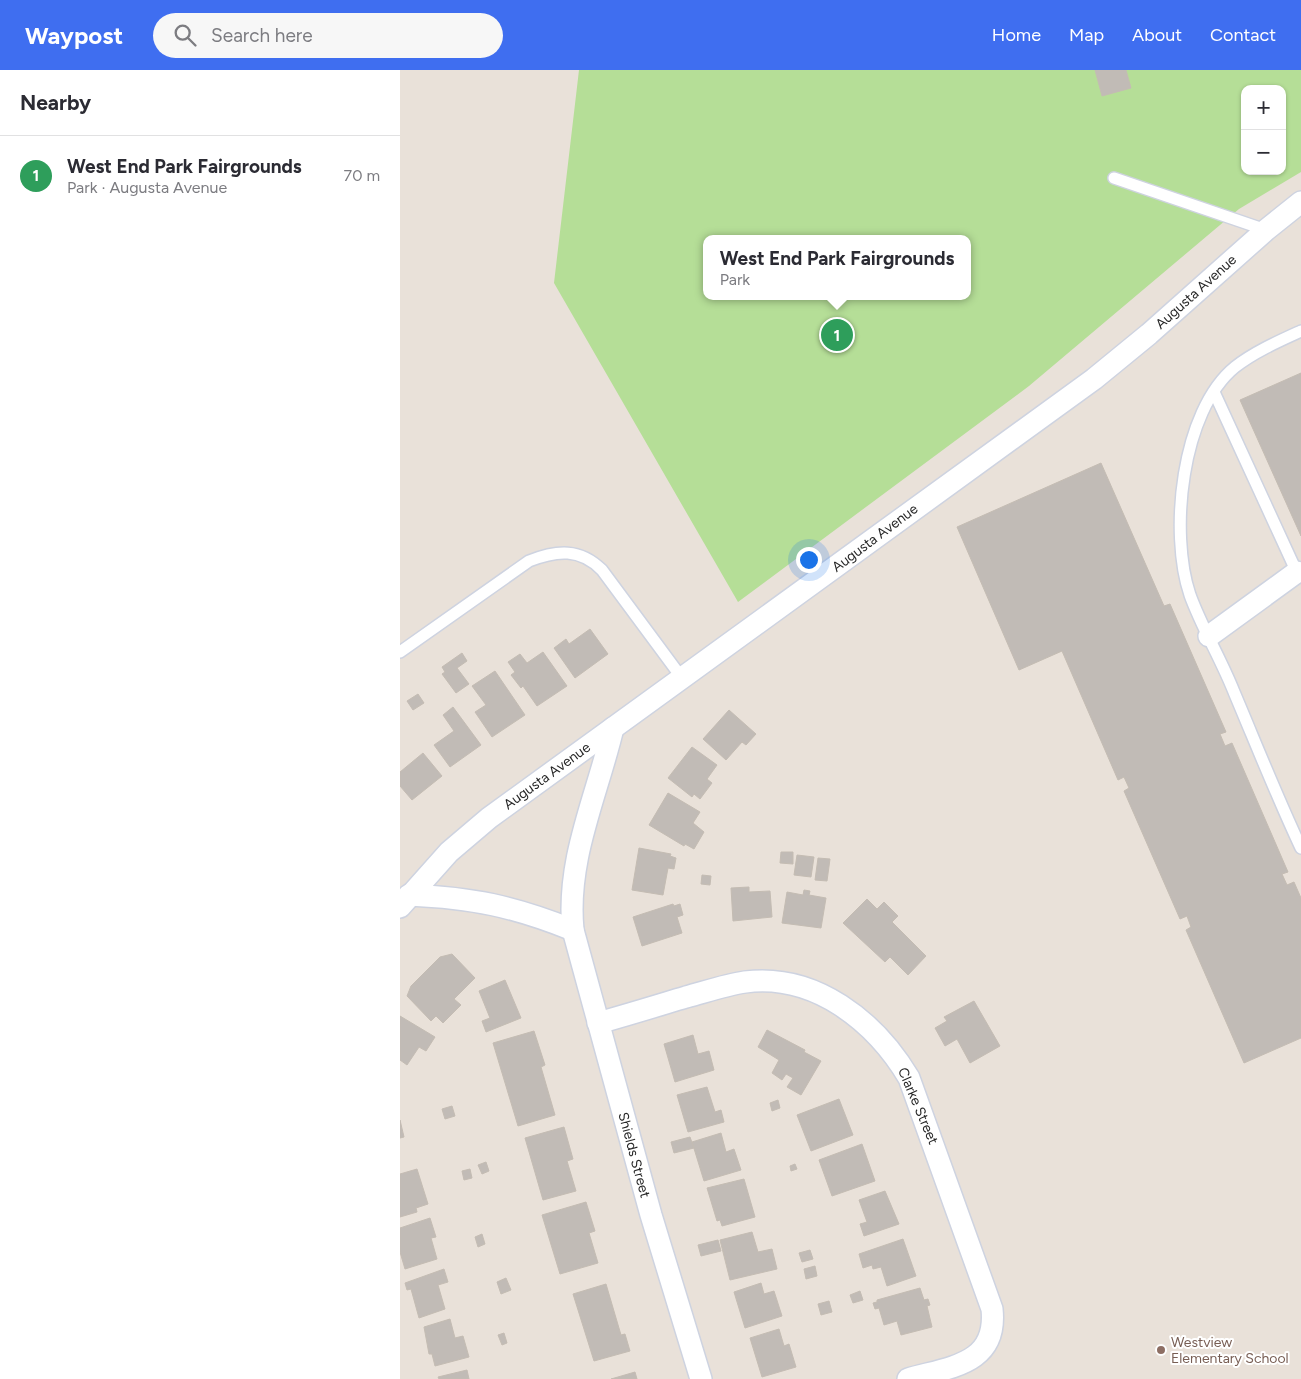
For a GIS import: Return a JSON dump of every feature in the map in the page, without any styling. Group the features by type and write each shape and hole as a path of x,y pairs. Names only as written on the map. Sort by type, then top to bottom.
{"street":[{"name":"Augusta Avenue","path":"404,901 449,852 489,818 1094,379 1149,334 1266,230 1301,202"},
{"path":"1209,636 1299,576"},
{"name":"Shields Street","path":"613,728 577,851 570,903 573,930 651,1216 701,1379"},
{"path":"404,901 455,897 491,902 535,915 573,930"},
{"name":"Clarke Street","path":"598,1023 718,988 745,982 774,982 796,986 825,996 852,1012 876,1032 896,1056 909,1078 992,1309 993,1325 990,1340 981,1352 968,1361 908,1379"}],"lane":[{"path":"1114,178 1266,230"},
{"path":"1301,331 1278,341 1234,368 1214,392 1200,418 1192,440 1184,480 1180,523 1183,564 1190,594 1301,848"},
{"path":"1214,392 1299,576"},
{"path":"400,652 529,561 547,554 562,552 577,554 592,561 602,570 682,678"}],"green space":[{"path":"579,70 1301,70 1301,172 1239,209 1029,386 738,602 554,283"}],"building":[{"path":"1095,70 1126,70 1131,88 1102,96"},
{"path":"1301,373 1301,536 1240,400"},
{"path":"1101,463 1164,606 1170,604 1226,732 1220,734 1225,746 1232,743 1288,872 1282,874 1287,885 1294,882 1301,898 1301,1038 1244,1063 1186,930 1191,927 1187,916 1180,919 1124,791 1129,788 1124,777 1118,780 1062,651 1019,670 957,527"},
{"path":"590,629 608,654 575,678 554,648 566,639 569,644"},
{"path":"543,652 567,686 537,706 523,686 521,688 511,675 515,672 508,662 520,654 527,663"},
{"path":"462,653 467,661 457,668 469,684 456,693 442,674 445,672 442,667"},
{"path":"495,671 525,715 492,737 475,712 486,705 472,686"},
{"path":"418,694 424,703 413,710 407,701"},
{"path":"453,707 481,745 450,767 434,745 454,731 443,715"},
{"path":"729,710 756,734 746,745 742,742 726,760 703,739"},
{"path":"692,747 717,765 707,779 712,783 700,799 694,794 692,797 668,778"},
{"path":"423,753 442,776 412,800 400,786 400,772"},
{"path":"668,793 700,812 693,823 704,832 694,849 685,844 684,846 649,825"},
{"path":"639,848 671,854 670,856 676,858 674,869 668,868 663,895 632,890"},
{"path":"781,852 793,852 793,864 780,863"},
{"path":"797,855 814,857 811,877 794,875"},
{"path":"818,858 830,859 827,881 815,880"},
{"path":"702,875 711,876 710,885 701,884"},
{"path":"749,887 749,892 770,891 772,917 733,921 731,888"},
{"path":"804,890 810,891 809,895 826,898 821,928 782,923 787,892 803,895"},
{"path":"867,899 877,909 884,902 898,916 892,922 926,956 908,975 890,957 885,962 843,923"},
{"path":"673,904 674,906 680,904 683,915 677,917 682,933 642,946 633,917"},
{"path":"452,954 475,978 454,999 461,1005 443,1023 436,1016 431,1021 407,996 411,986 440,957"},
{"path":"505,980 521,1018 486,1032 482,1021 490,1018 479,991"},
{"path":"974,1001 1000,1046 970,1063 957,1039 945,1046 935,1028 947,1021 944,1017"},
{"path":"400,1016 435,1037 426,1051 419,1047 407,1065 400,1060"},
{"path":"767,1030 805,1050 804,1052 821,1061 801,1095 787,1087 793,1078 786,1074 782,1080 772,1073 779,1060 758,1047"},
{"path":"534,1031 545,1065 541,1067 555,1115 518,1126 493,1043"},
{"path":"693,1035 698,1054 709,1051 714,1070 675,1082 664,1044"},
{"path":"707,1087 715,1112 721,1110 724,1122 688,1132 677,1095"},
{"path":"839,1099 853,1135 811,1151 797,1115"},
{"path":"778,1100 780,1108 772,1111 770,1103"},
{"path":"452,1106 455,1116 445,1119 442,1109"},
{"path":"400,1120 404,1137 400,1138"},
{"path":"564,1127 573,1159 567,1161 576,1191 543,1200 525,1138"},
{"path":"721,1133 726,1152 734,1149 741,1170 704,1181 692,1142"},
{"path":"690,1137 694,1148 674,1153 671,1142"},
{"path":"862,1144 875,1181 832,1196 819,1160"},
{"path":"486,1162 489,1171 482,1174 478,1165"},
{"path":"795,1164 797,1169 791,1171 790,1166"},
{"path":"417,1169 428,1204 416,1208 417,1212 400,1217 400,1174"},
{"path":"470,1169 472,1178 464,1180 462,1171"},
{"path":"744,1179 755,1217 722,1226 720,1220 717,1221 707,1188"},
{"path":"885,1191 899,1224 864,1236 860,1224 867,1222 859,1200"},
{"path":"586,1202 595,1231 589,1233 598,1263 560,1274 542,1215"},
{"path":"430,1218 436,1237 431,1238 437,1259 405,1269 400,1252 400,1228"},
{"path":"752,1232 758,1252 772,1249 777,1269 730,1280 720,1240"},
{"path":"482,1234 485,1244 478,1247 475,1237"},
{"path":"903,1239 916,1276 887,1286 881,1267 873,1269 872,1265 863,1268 859,1254"},
{"path":"718,1240 721,1251 701,1256 698,1245"},
{"path":"810,1250 813,1259 802,1262 799,1253"},
{"path":"815,1266 817,1276 806,1279 804,1269"},
{"path":"444,1269 448,1282 438,1285 445,1309 419,1318 411,1289 407,1290 405,1283"},
{"path":"506,1278 511,1290 501,1294 497,1282"},
{"path":"761,1283 764,1294 774,1291 782,1316 745,1328 734,1292"},
{"path":"606,1284 621,1335 625,1334 630,1351 594,1361 573,1294"},
{"path":"920,1288 924,1300 928,1299 930,1305 927,1306 932,1327 901,1335 897,1321 884,1325 879,1308 875,1309 873,1303 877,1302 877,1300"},
{"path":"860,1291 863,1300 853,1303 850,1295"},
{"path":"829,1301 832,1312 821,1315 818,1304"},
{"path":"450,1319 455,1338 463,1336 469,1357 435,1366 432,1354 429,1354 424,1327"},
{"path":"779,1329 784,1346 789,1344 796,1367 762,1377 750,1338"},
{"path":"504,1333 507,1343 502,1345 498,1335"},
{"path":"467,1370 469,1379 439,1379 438,1377"},
{"path":"635,1372 637,1379 611,1379"}],"place":[{"name":"West End Park Fairgrounds","path":"837,335"},
{"name":"Westview Elementary School","path":"1161,1350"}]}
